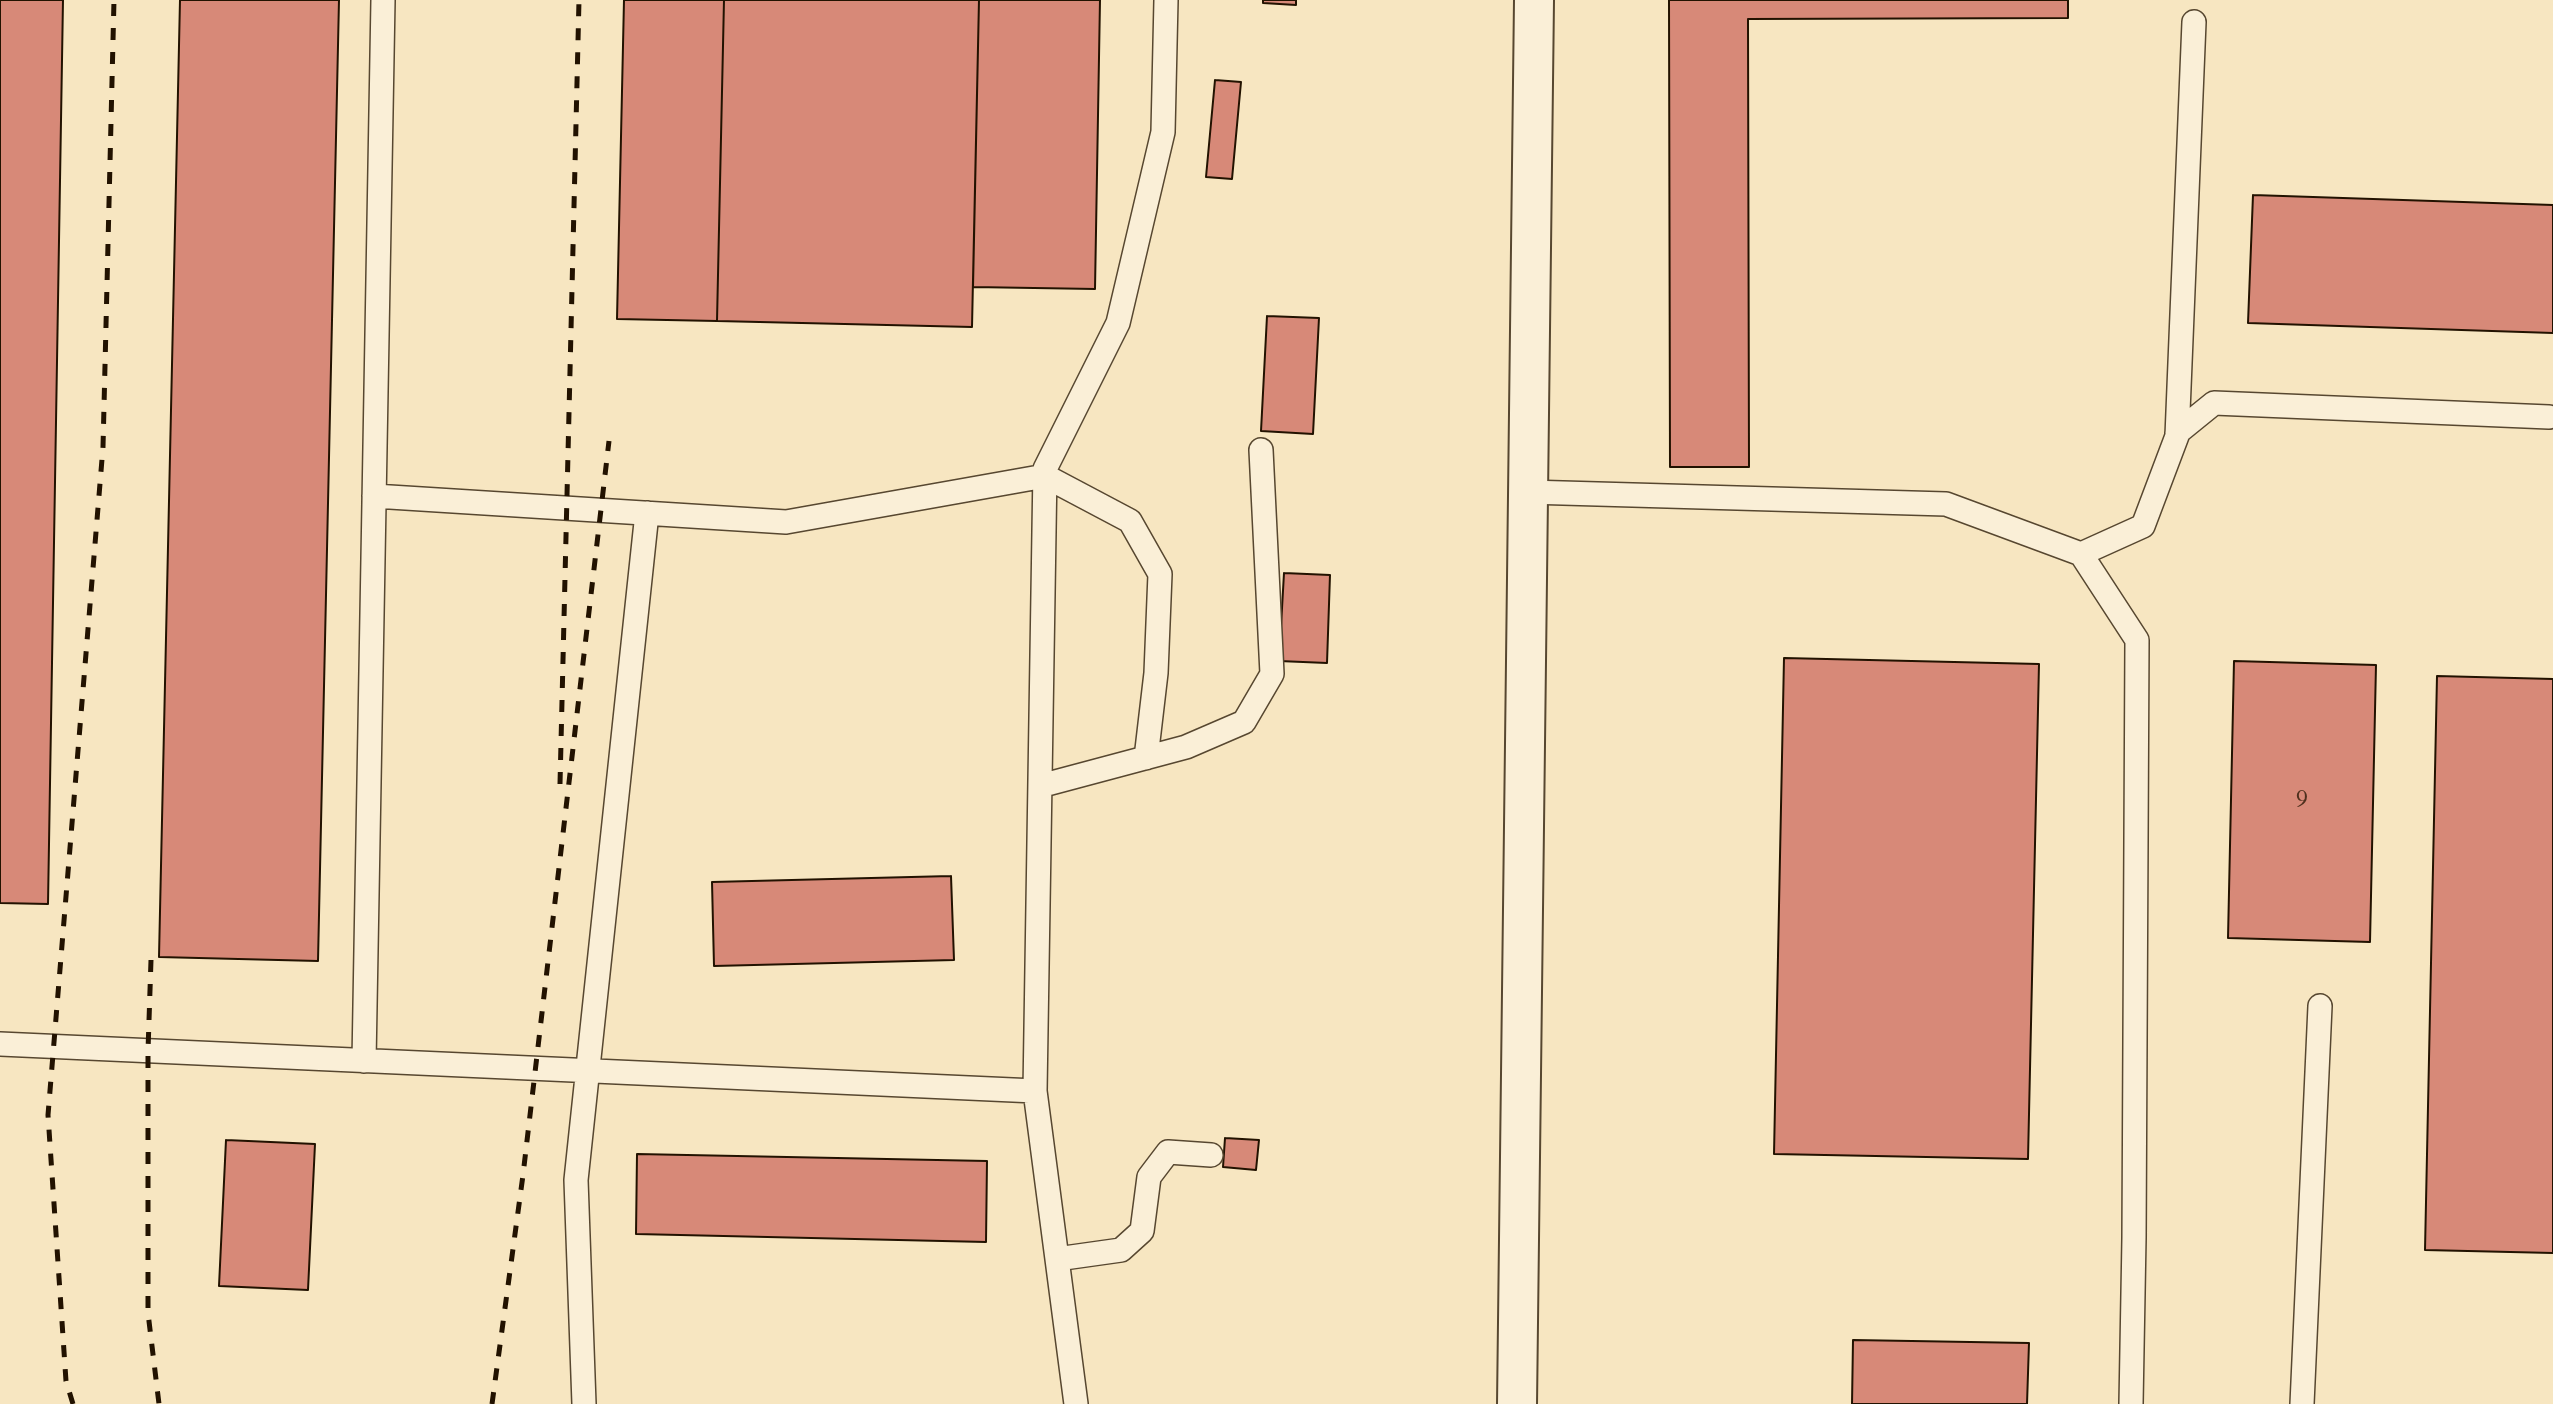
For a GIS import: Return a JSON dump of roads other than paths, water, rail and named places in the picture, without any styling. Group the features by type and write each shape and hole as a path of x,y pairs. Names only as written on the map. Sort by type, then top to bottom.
{"street":[{"path":"1517,1404 1534,0"}],"lane":[{"path":"363,1061 383,0"},
{"path":"1076,1404 1035,1091 1045,469 1118,323 1163,132 1166,1"},
{"path":"2081,554 2143,526 2177,433 2194,22"},
{"path":"2177,433 2214,403 2549,418"},
{"path":"1040,786 1186,747 1244,722 1272,674 1261,450"},
{"path":"374,496 786,522 1045,477 1130,521 1160,575 1156,673 1146,758"},
{"path":"1528,492 1946,504 2081,554 2137,640 2131,1404"},
{"path":"584,1404 576,1180 647,513"},
{"path":"2302,1404 2320,1006"},
{"path":"0,1044 1035,1091"},
{"path":"1057,1259 1121,1250 1142,1231 1149,1177 1168,1152 1211,1155"}],"railway":[{"path":"73,1404 66,1381 48,1115 103,447 114,0"},
{"path":"560,784 579,0"},
{"path":"492,1404 523,1175 609,441"},
{"path":"151,960 148,1051 148,1313 159,1404"}]}
